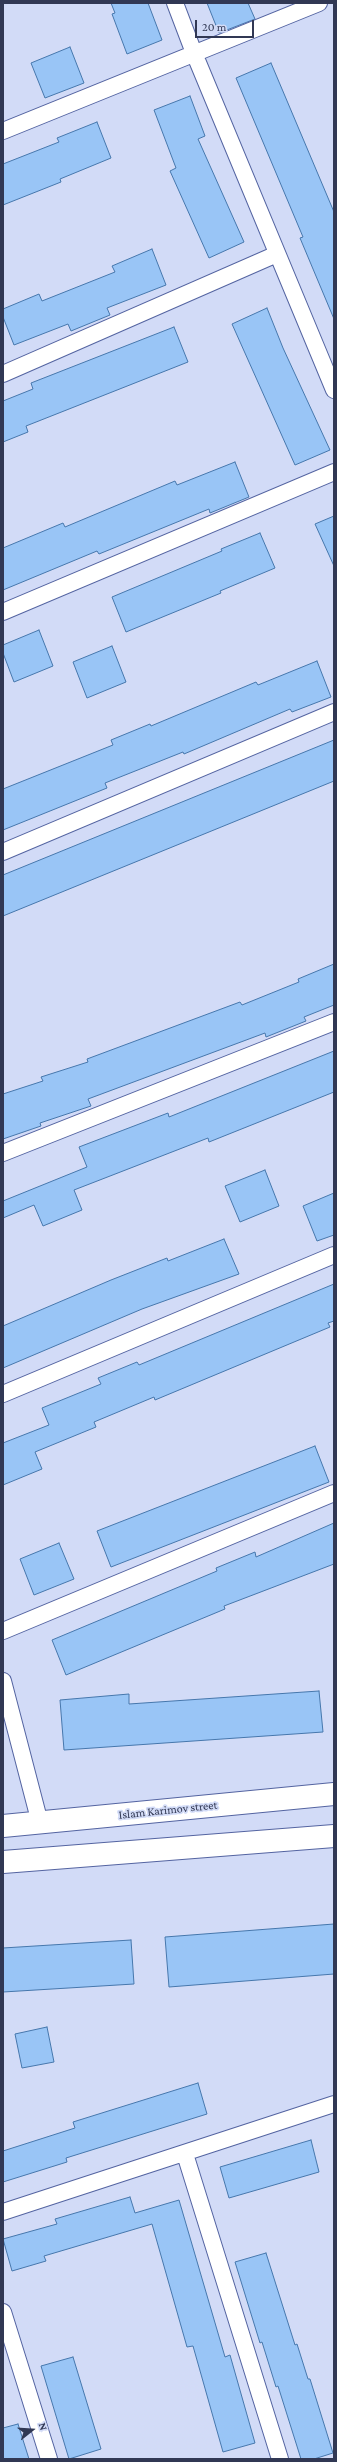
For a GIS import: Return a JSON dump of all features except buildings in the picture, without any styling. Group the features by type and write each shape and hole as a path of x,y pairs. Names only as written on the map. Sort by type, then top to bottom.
{"main road":[{"name":"Islam Karimov street","path":"3,1826 334,1794"},
{"path":"3,1862 334,1836"}],"street":[{"path":"175,3 194,53 334,390"},
{"path":"3,131 320,3"},
{"path":"3,374 277,254"},
{"path":"3,612 334,472"},
{"path":"3,852 334,712"},
{"path":"3,1153 334,1022"},
{"path":"3,1394 334,1255"},
{"path":"3,1631 334,1493"},
{"path":"3,1681 40,1823"},
{"path":"3,2212 185,2154 334,2104"},
{"path":"185,2154 280,2459"},
{"path":"3,2312 48,2459"}]}
